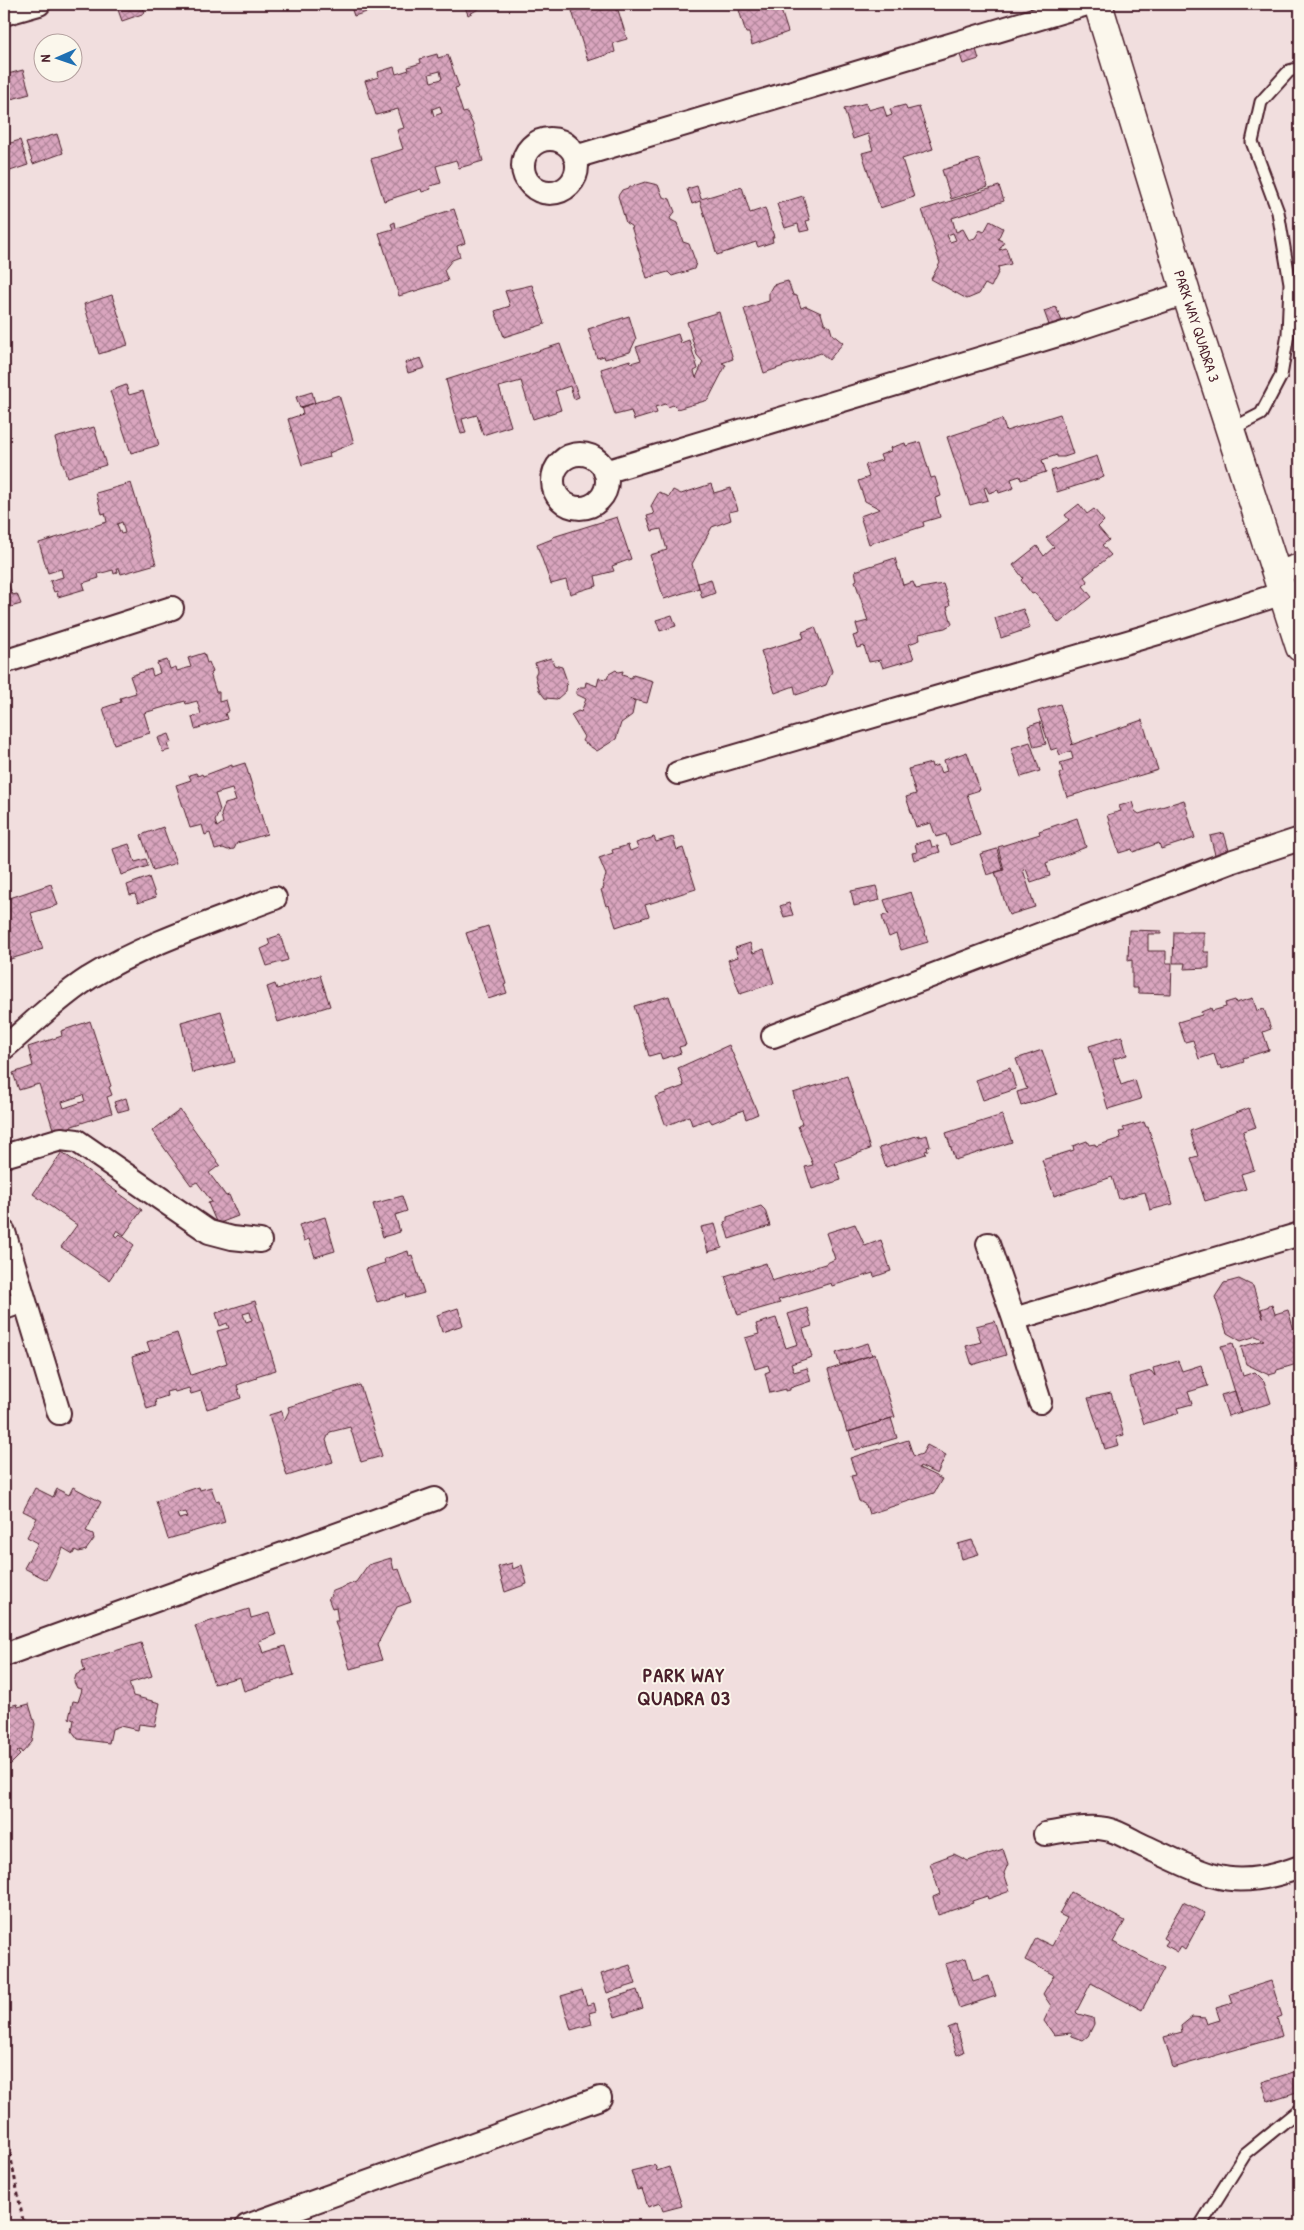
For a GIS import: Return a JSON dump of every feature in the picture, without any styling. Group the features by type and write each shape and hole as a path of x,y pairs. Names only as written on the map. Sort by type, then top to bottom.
{"street":[{"path":"4,14 40,4"},
{"path":"575,157 1087,4"},
{"name":"PARK WAY QUADRA 3","path":"1098,4 1230,430 1286,577 1300,647"},
{"path":"605,472 1071,331 1186,293"},
{"path":"678,773 1156,633 1286,577"},
{"path":"4,662 172,608"},
{"path":"773,1036 1233,862 1300,839"},
{"path":"4,1048 50,1005 90,978 150,947 275,898"},
{"path":"4,1156 61,1139 77,1141 210,1232 232,1238 260,1241"},
{"path":"4,1232 14,1305 58,1413"},
{"path":"1014,1318 1300,1234"},
{"path":"988,1244 1014,1318 1040,1402"},
{"path":"4,1655 435,1499"},
{"path":"1045,1834 1087,1828 1110,1830 1213,1877 1254,1880 1274,1877 1300,1867"},
{"path":"246,2226 600,2098"}],"lane":[{"path":"1230,430 1261,414 1281,376 1288,334 1290,283 1278,212 1252,142 1261,102 1289,72 1300,68"},
{"path":"1200,2226 1245,2154 1300,2110"}],"path":[{"path":"4,2122 24,2226"}],"building":[{"path":"116,4 142,4 145,13 122,21"},
{"path":"350,4 392,4 354,16"},
{"path":"464,4 478,4 480,8 468,15"},
{"path":"600,4 601,10 615,5 627,39 613,43 615,52 588,61 572,11"},
{"path":"742,4 779,4 788,32 752,45 739,10"},
{"path":"972,37 979,59 963,64 956,43"},
{"path":"437,54 438,58 448,55 459,87 455,88 463,113 467,112 473,125 483,161 459,168 456,160 436,166 441,183 430,186 431,189 422,192 421,189 384,201 371,159 403,149 397,130 404,128 398,109 376,115 365,81 379,77 378,72 394,67 396,74 409,70 408,67 421,63 420,59","holes":["440,71 442,79 431,82 429,74","440,106 442,113 434,116 432,109"]},
{"path":"23,70 30,94 4,101 4,75"},
{"path":"866,103 868,110 883,106 887,117 892,115 890,109 905,105 907,110 919,107 933,149 902,159 914,197 880,208 862,153 873,150 868,134 853,139 844,109"},
{"path":"57,134 63,153 33,164 26,143"},
{"path":"20,140 28,165 4,173 4,145"},
{"path":"979,159 988,187 951,199 942,170"},
{"path":"645,182 658,185 663,197 670,199 675,212 670,218 677,223 683,242 689,244 696,263 694,269 672,276 668,272 647,278 631,226 626,223 618,196 622,190"},
{"path":"697,186 701,199 742,187 750,213 765,208 774,237 772,237 773,242 758,247 756,242 717,255 700,201 692,204 687,189"},
{"path":"999,186 1004,201 952,218 956,232 963,229 969,240 975,238 980,230 984,232 990,221 1003,228 998,239 1004,242 999,250 1006,248 1011,264 998,267 999,271 991,287 985,284 979,294 967,299 931,279 940,263 922,210","holes":["953,233 956,240 950,242 947,235"]},
{"path":"803,196 810,220 806,221 809,230 800,232 798,224 785,228 777,204"},
{"path":"454,209 465,243 457,246 460,257 452,260 444,270 448,281 399,296 379,233 393,229 391,224 395,222 396,228"},
{"path":"788,281 793,295 797,296 801,308 806,306 821,313 824,323 830,327 832,334 843,343 829,360 821,353 764,373 744,309 769,301 769,292 773,285"},
{"path":"532,285 545,324 504,337 495,311 510,306 505,291"},
{"path":"112,295 128,345 99,354 84,304"},
{"path":"1056,307 1062,321 1049,325 1044,311"},
{"path":"719,312 733,359 722,363 726,365 708,400 677,409 673,405 668,407 665,404 655,407 657,413 634,420 631,411 615,415 601,369 630,360 631,363 641,360 636,347 678,334 681,343 689,340 698,369 694,371 696,378 703,362 697,355 687,322"},
{"path":"629,316 636,339 630,352 605,359 604,356 597,358 588,329"},
{"path":"560,344 579,397 574,399 570,386 555,391 561,410 533,419 521,381 499,387 511,426 483,435 477,415 462,419 466,433 461,434 446,380"},
{"path":"421,358 425,368 408,373 405,363"},
{"path":"126,385 129,395 143,391 159,445 131,453 110,391"},
{"path":"312,392 315,403 300,408 296,397"},
{"path":"339,395 354,443 329,453 330,457 302,465 288,419 303,414 301,407"},
{"path":"1060,414 1073,454 1064,457 1057,457 1057,455 1042,460 1046,472 1021,480 1020,476 1011,479 1014,488 999,493 998,490 989,493 986,487 984,488 988,500 970,505 947,437 1002,419 1006,431"},
{"path":"94,427 106,465 67,477 55,438"},
{"path":"920,442 931,478 935,477 941,496 935,498 940,517 923,522 924,526 869,544 860,516 880,509 865,501 858,481 869,477 865,465 882,460 880,455 891,451 890,448 905,443 906,446"},
{"path":"1097,456 1104,477 1057,492 1051,471"},
{"path":"131,483 156,564 121,574 119,568 117,568 118,572 114,574 113,570 98,574 99,578 83,583 85,589 58,597 57,591 54,592 50,581 63,577 61,569 48,573 39,543 107,522 105,513 102,514 96,493","holes":["122,522 125,533 121,534 117,524"]},
{"path":"711,484 714,493 731,488 738,510 729,512 731,520 712,527 692,564 699,588 664,599 650,555 667,550 661,529 652,531 647,516 654,514 651,506 659,492 669,497 673,490 681,494"},
{"path":"1079,504 1087,514 1094,509 1104,521 1098,527 1109,540 1102,545 1111,555 1084,577 1088,582 1083,586 1092,597 1059,623 1035,593 1032,594 1021,580 1023,578 1013,565 1037,546 1044,556 1054,547 1046,538 1069,520 1065,515"},
{"path":"617,517 631,559 612,566 614,571 595,576 597,586 570,594 566,580 551,584 537,545 553,537"},
{"path":"895,558 903,585 913,582 916,589 943,584 950,605 947,607 952,624 945,628 919,634 920,640 909,644 914,659 883,668 880,660 869,662 864,646 857,648 853,636 859,634 856,624 868,621 855,581 857,580 855,571"},
{"path":"4,569 12,595 17,594 21,604 4,609"},
{"path":"711,579 715,593 702,598 698,583"},
{"path":"1023,609 1030,628 1001,638 995,618"},
{"path":"672,615 676,626 660,631 656,620"},
{"path":"815,627 832,671 826,685 796,695 794,686 775,693 761,651 804,638 802,632"},
{"path":"204,653 207,663 209,662 213,672 210,673 216,692 219,692 219,702 226,700 229,711 225,713 227,719 195,729 192,717 201,714 197,701 186,704 185,701 144,713 150,733 114,744 103,708 121,702 120,698 136,693 130,676 151,669 153,676 160,673 157,663 167,660 170,669 176,667 177,671 191,667 188,658"},
{"path":"551,658 554,665 562,667 567,681 566,691 557,699 545,698 539,690 535,675 537,671 535,663"},
{"path":"616,670 618,672 623,671 622,675 631,678 633,675 653,681 647,703 630,699 635,701 632,715 621,723 616,739 597,751 582,741 584,737 571,715 578,711 581,712 586,699 576,694 576,691 580,687 585,687 586,682 597,686 599,678 607,679 609,674"},
{"path":"1060,704 1073,743 1071,745 1142,720 1158,770 1067,797 1059,774 1063,772 1060,763 1073,759 1071,751 1060,755 1057,748 1051,750 1038,711"},
{"path":"1040,722 1046,744 1034,747 1028,726"},
{"path":"169,734 172,742 168,744 170,750 163,752 158,738"},
{"path":"1030,742 1040,771 1021,777 1011,748"},
{"path":"967,752 980,790 967,794 980,835 950,845 946,834 936,837 931,823 916,827 906,797 916,794 908,769 931,763 932,767 938,765 941,773 947,771 944,760"},
{"path":"245,763 267,834 237,843 234,849 228,850 223,848 215,850 210,833 205,835 202,825 190,828 176,785 191,780 189,775 196,773 198,776 202,774 203,776 232,765 232,767","holes":["232,789 236,801 225,804 221,815 223,823 217,827 215,821 220,810 215,794"]},
{"path":"1184,800 1195,838 1161,849 1159,843 1133,852 1132,849 1119,853 1107,815 1121,811 1119,806 1132,802 1135,811 1139,814"},
{"path":"1077,818 1086,847 1046,863 1050,876 1031,882 1026,869 1023,870 1035,907 1009,915 995,872 1004,870 998,847 1040,834 1039,831"},
{"path":"163,827 176,863 153,870 141,835"},
{"path":"1224,833 1231,858 1217,862 1210,836"},
{"path":"654,837 656,842 673,837 677,850 683,848 696,889 645,905 649,916 616,927 609,905 606,906 601,890 604,888 603,884 606,875 599,858 613,853 612,850 628,845 630,851 638,848 636,843"},
{"path":"930,840 932,847 938,846 940,852 914,860 912,853 917,852 915,844"},
{"path":"129,844 135,862 146,859 148,866 121,875 113,849"},
{"path":"997,849 1003,870 987,875 980,854"},
{"path":"149,877 156,897 138,903 135,894 130,895 127,885"},
{"path":"51,884 58,905 31,913 43,949 4,961 4,900"},
{"path":"876,886 880,900 854,906 851,891"},
{"path":"911,892 928,942 901,950 896,934 889,937 884,924 882,916 889,914 884,900"},
{"path":"789,903 793,915 784,917 780,906"},
{"path":"488,926 507,993 488,999 466,933"},
{"path":"1129,930 1161,931 1161,934 1148,934 1148,951 1166,951 1166,963 1172,963 1171,994 1138,993 1138,988 1132,988 1132,960 1128,961"},
{"path":"1174,932 1204,932 1204,952 1209,952 1209,968 1184,969 1185,963 1173,963"},
{"path":"280,935 288,960 267,966 261,949 270,945 268,939"},
{"path":"750,943 753,953 764,949 774,983 740,994 728,960 738,957 735,948"},
{"path":"320,975 330,1006 278,1022 267,987 275,984 277,989"},
{"path":"669,996 686,1045 679,1047 681,1053 662,1059 660,1053 649,1056 634,1006"},
{"path":"1253,998 1257,1011 1264,1009 1271,1029 1263,1032 1269,1050 1243,1058 1244,1062 1222,1069 1220,1065 1218,1066 1214,1054 1199,1059 1193,1040 1185,1042 1178,1022 1202,1015 1201,1012 1211,1008 1212,1011 1226,1007 1225,1003 1235,1000 1236,1003"},
{"path":"221,1011 235,1062 192,1073 181,1022"},
{"path":"90,1021 111,1086 109,1087 112,1095 107,1097 112,1113 54,1132 39,1084 19,1090 13,1073 33,1066 28,1047 62,1036 61,1031","holes":["83,1095 85,1101 64,1108 62,1102"]},
{"path":"1122,1036 1127,1055 1113,1059 1121,1085 1135,1080 1141,1099 1108,1109 1089,1046"},
{"path":"729,1045 758,1114 746,1119 743,1110 712,1123 709,1119 692,1125 689,1116 666,1126 655,1097 684,1086 678,1068"},
{"path":"1042,1050 1057,1094 1021,1106 1017,1092 1027,1089 1016,1059"},
{"path":"1010,1068 1016,1089 983,1100 976,1080"},
{"path":"847,1076 870,1149 835,1162 841,1180 812,1189 805,1167 813,1165 798,1126 802,1124 793,1093"},
{"path":"126,1098 129,1109 118,1112 114,1102"},
{"path":"1249,1108 1256,1127 1244,1131 1243,1134 1254,1170 1241,1174 1246,1189 1205,1201 1191,1158 1198,1156 1190,1131"},
{"path":"180,1110 220,1165 209,1173 226,1196 229,1195 238,1216 217,1224 208,1203 212,1202 197,1182 191,1185 152,1131"},
{"path":"1002,1115 1012,1142 955,1160 946,1133"},
{"path":"1144,1122 1146,1127 1148,1127 1173,1204 1150,1210 1145,1192 1119,1199 1112,1177 1054,1196 1042,1160 1074,1150 1073,1146 1087,1141 1089,1145 1095,1144 1096,1146 1121,1138 1119,1132 1125,1131 1123,1128"},
{"path":"919,1135 919,1137 927,1135 930,1146 925,1151 926,1154 886,1167 879,1148"},
{"path":"62,1152 142,1210 124,1235 117,1230 114,1235 117,1237 120,1234 134,1245 109,1280 61,1247 77,1225 33,1194"},
{"path":"402,1196 407,1211 395,1215 400,1232 383,1237 373,1204"},
{"path":"761,1206 765,1210 770,1226 729,1239 724,1222 727,1221 727,1217"},
{"path":"325,1217 335,1251 315,1257 309,1239 304,1241 299,1225"},
{"path":"715,1224 722,1248 708,1252 701,1227"},
{"path":"855,1224 865,1246 881,1240 891,1271 874,1277 873,1273 832,1286 831,1283 778,1300 780,1303 738,1315 725,1276 766,1263 772,1281 825,1264 835,1259 826,1233"},
{"path":"408,1251 409,1256 412,1255 424,1293 406,1298 405,1294 377,1302 366,1269 385,1263 384,1259"},
{"path":"1239,1279 1253,1286 1263,1318 1261,1309 1272,1305 1275,1314 1288,1310 1300,1350 1300,1363 1277,1370 1276,1373 1269,1375 1246,1364 1241,1347 1264,1340 1256,1336 1241,1341 1227,1333 1215,1297 1224,1283"},
{"path":"255,1301 276,1370 256,1376 257,1378 237,1385 241,1398 207,1409 201,1391 191,1394 189,1388 175,1392 174,1390 166,1392 167,1396 155,1400 156,1406 147,1409 132,1357 150,1351 147,1342 177,1333 191,1375 227,1363 217,1331 229,1328 227,1323 220,1326 216,1313","holes":["250,1312 252,1320 246,1322 243,1314"]},
{"path":"458,1308 463,1325 442,1332 437,1315"},
{"path":"807,1308 812,1326 803,1329 812,1357 791,1364 794,1372 807,1368 811,1381 790,1388 790,1390 786,1391 786,1389 770,1393 765,1373 770,1371 768,1365 755,1369 745,1338 759,1334 756,1324 776,1318 786,1348 798,1344 788,1314"},
{"path":"995,1321 1006,1355 972,1365 966,1346 981,1342 976,1326"},
{"path":"868,1343 872,1355 840,1365 836,1353"},
{"path":"1233,1343 1243,1376 1255,1372 1264,1381 1271,1403 1241,1412 1221,1346"},
{"path":"875,1354 895,1417 847,1432 828,1370"},
{"path":"1178,1361 1182,1371 1201,1365 1208,1386 1188,1392 1192,1404 1177,1408 1179,1413 1144,1424 1129,1377 1151,1371 1155,1376 1153,1368"},
{"path":"360,1385 382,1456 361,1462 350,1427 330,1432 326,1440 333,1462 287,1476 269,1415 282,1411 284,1421 289,1411 288,1407"},
{"path":"1235,1391 1241,1412 1228,1416 1221,1395"},
{"path":"1111,1393 1124,1435 1116,1437 1119,1445 1105,1449 1088,1398"},
{"path":"891,1418 897,1438 855,1450 849,1432"},
{"path":"908,1440 913,1455 922,1454 927,1445 946,1455 937,1474 920,1466 919,1468 942,1479 934,1493 869,1514 866,1505 859,1501 851,1476 856,1475 850,1458"},
{"path":"73,1487 101,1502 86,1531 93,1534 94,1539 86,1550 79,1552 75,1550 73,1554 63,1548 47,1580 24,1568 38,1543 27,1537 37,1518 23,1511 35,1488 53,1497 57,1489 69,1495"},
{"path":"199,1487 200,1490 211,1487 216,1501 219,1500 225,1522 168,1539 156,1501","holes":["186,1512 188,1517 179,1519 177,1514"]},
{"path":"972,1540 979,1554 962,1559 958,1544"},
{"path":"391,1558 394,1570 399,1569 411,1602 397,1607 377,1645 382,1660 350,1669 335,1621 338,1621 336,1607 332,1608 328,1598 332,1596 331,1592 356,1582 368,1565"},
{"path":"512,1563 513,1569 522,1565 527,1584 505,1592 498,1567"},
{"path":"249,1609 251,1618 269,1613 276,1635 259,1641 263,1653 285,1646 294,1675 244,1691 240,1677 214,1684 195,1626"},
{"path":"141,1643 152,1676 129,1683 133,1696 160,1703 155,1726 139,1724 138,1730 120,1726 112,1729 109,1743 78,1739 72,1731 74,1720 69,1718 73,1701 78,1702 82,1689 77,1688 74,1682 76,1675 82,1671 85,1672 82,1661"},
{"path":"4,1695 7,1697 10,1706 17,1704 18,1707 29,1704 35,1724 32,1742 22,1753 20,1750 17,1752 20,1755 10,1765 4,1759"},
{"path":"1003,1849 1008,1864 1004,1873 1010,1891 988,1899 987,1896 972,1901 973,1903 938,1915 933,1897 940,1894 930,1863 954,1854 968,1861"},
{"path":"1071,1892 1125,1921 1113,1942 1164,1968 1142,2010 1091,1983 1076,2012 1093,2018 1094,2024 1088,2036 1083,2040 1072,2036 1071,2033 1054,2035 1044,2021 1051,2006 1043,1994 1054,1975 1025,1960 1036,1938 1052,1946 1067,1918 1059,1914"},
{"path":"1183,1902 1205,1913 1185,1950 1181,1947 1178,1952 1165,1945 1168,1941 1163,1938"},
{"path":"966,1958 973,1981 989,1976 996,1996 959,2008 945,1964"},
{"path":"630,1965 636,1984 607,1993 601,1974"},
{"path":"1271,1981 1282,2016 1277,2018 1282,2036 1173,2068 1164,2037 1182,2032 1181,2026 1192,2017 1205,2018 1207,2024 1220,2020 1216,2008 1233,2003 1230,1994"},
{"path":"582,1990 587,2005 594,2003 596,2011 589,2013 592,2024 571,2030 561,1996"},
{"path":"637,1990 643,2008 615,2017 609,1999"},
{"path":"1300,1993 1300,2015 1295,1995"},
{"path":"956,2025 964,2052 957,2055 948,2028"},
{"path":"1300,2070 1300,2091 1268,2101 1262,2082"},
{"path":"655,2165 657,2171 669,2167 682,2206 663,2211 660,2203 648,2207 642,2189 637,2190 631,2171"}],"district":[{"name":"PARK WAY QUADRA 03","path":"684,1686"}]}
